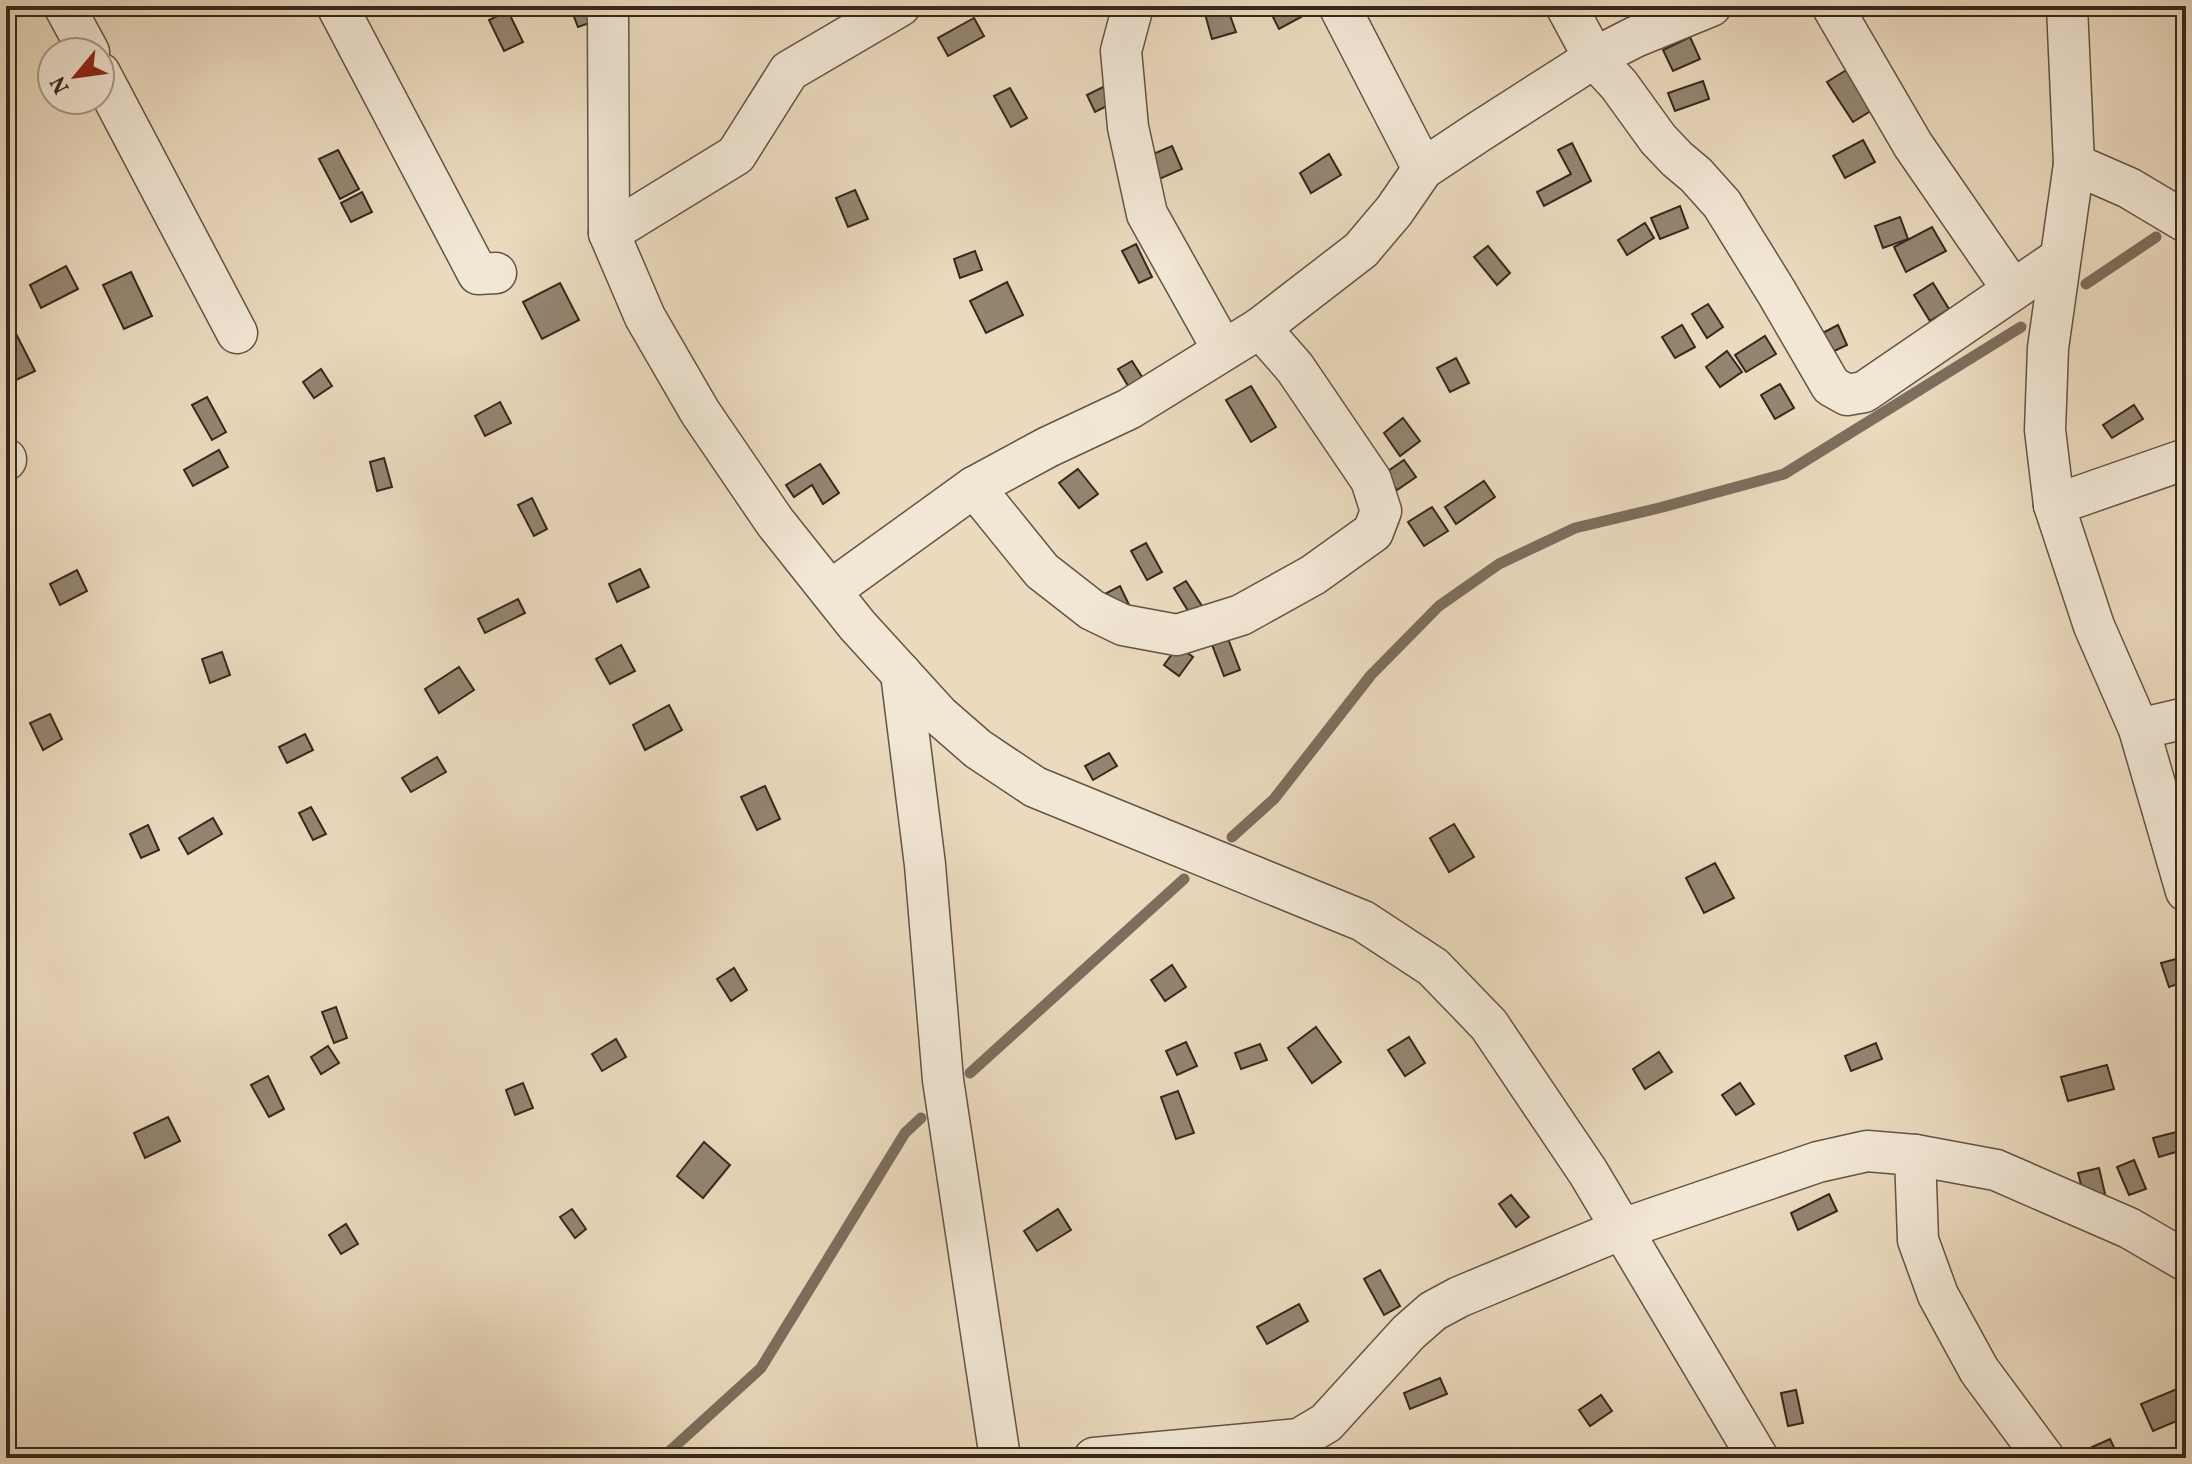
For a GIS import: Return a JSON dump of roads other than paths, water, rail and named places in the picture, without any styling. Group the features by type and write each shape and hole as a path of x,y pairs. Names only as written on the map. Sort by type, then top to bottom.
{"street":[{"path":"64,6 80,36"},
{"path":"337,6 478,274 496,273"},
{"path":"604,6 608,14 609,233 645,317 700,412 775,522 857,625 939,715 978,749 1035,787 1363,921 1433,967 1489,1025 1588,1172 1758,1458"},
{"path":"1133,6 1121,51 1128,127 1147,214 1223,350"},
{"path":"1339,6 1423,169"},
{"path":"1566,6 1594,58 1619,85 1658,139 1722,204 1831,386 1847,395 1864,392 2060,258"},
{"path":"830,591 974,487 1048,447 1129,409 1260,328 1361,250 1394,211 1423,169 1594,58 1635,37 1711,6"},
{"path":"1832,6 1913,145 2013,290"},
{"path":"2067,6 2074,164 2048,348 2045,430 2054,505 2094,626 2139,729 2186,891"},
{"path":"609,233 736,155 789,71 887,9"},
{"path":"116,103 237,333"},
{"path":"2074,164 2129,188 2186,222"},
{"path":"974,487 1042,571 1092,610 1123,625 1177,635 1241,615 1313,575 1373,532 1381,511 1371,480 1295,368 1260,328"},
{"path":"2054,505 2186,459"},
{"path":"901,673 925,865 943,1080 1000,1458"},
{"path":"2139,729 2186,718"},
{"path":"1094,1458 1299,1439 1326,1423 1409,1332 1433,1311 1459,1297 1622,1229 1818,1162 1867,1151 1915,1155 1996,1170 2129,1228 2186,1261"},
{"path":"1915,1155 1918,1240 1938,1295 2030,1454"}],"waterway":[{"path":"2086,284 2156,237"},
{"path":"1232,837 1274,799 1371,675 1439,606 1499,564 1575,528 1784,474 2021,327"},
{"path":"970,1073 1184,879"},
{"path":"662,1458 761,1368 905,1133 921,1118"}]}
